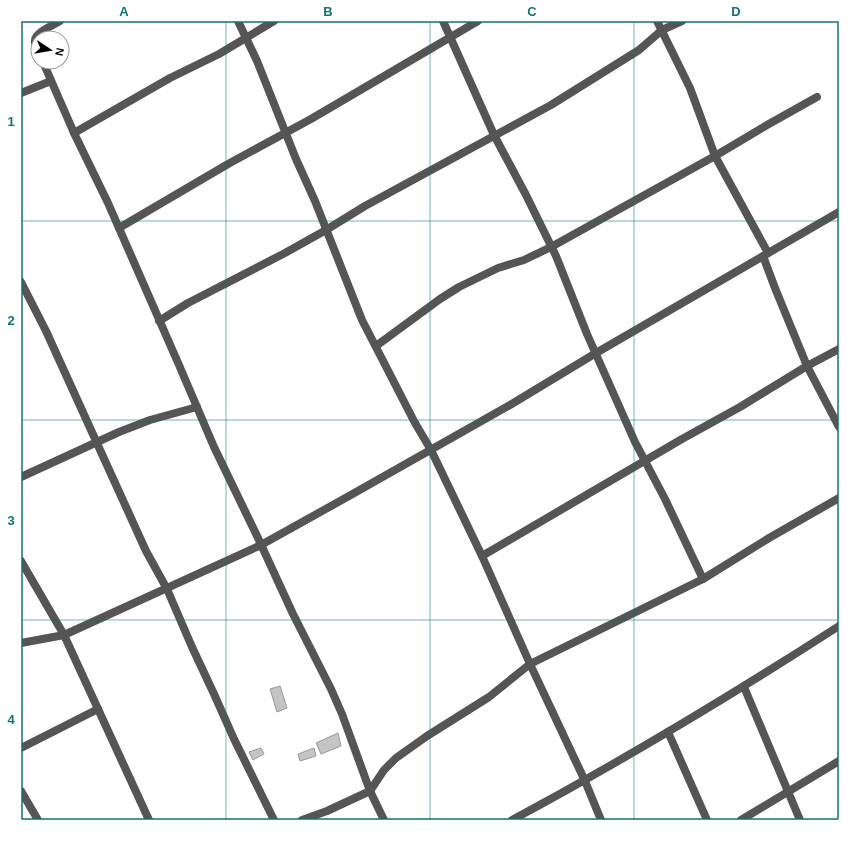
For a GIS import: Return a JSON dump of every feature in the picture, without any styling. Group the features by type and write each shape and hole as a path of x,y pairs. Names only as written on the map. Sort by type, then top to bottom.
{"street":[{"path":"45,30 60,21"},
{"path":"238,21 257,61 359,313 412,417 431,450 482,556 530,664 585,781 601,820"},
{"path":"74,133 170,78 219,54 274,21"},
{"path":"443,21 494,135 526,195 562,270 635,442 646,461 703,579"},
{"path":"119,228 478,21"},
{"path":"657,21 690,88 715,156 766,254 775,288 807,366 839,427"},
{"path":"159,321 188,303 280,256 365,206 551,105 639,50 662,30 682,21"},
{"path":"46,70 74,133 119,228 198,407 214,447 293,614 331,689 342,714 370,791 384,820"},
{"path":"21,93 51,81"},
{"path":"376,346 440,299 465,283 498,268 524,260 551,247 715,156 817,97"},
{"path":"21,643 64,635 261,545 431,450 839,212"},
{"path":"21,282 46,331 146,550 167,589 234,739 274,820"},
{"path":"482,556 646,461 682,438 740,407 807,366 839,349"},
{"path":"21,478 96,442 150,420 198,407"},
{"path":"302,820 370,791 384,770 396,758 427,736 489,697 530,664 703,579 768,538 839,498"},
{"path":"21,561 64,635 149,820"},
{"path":"512,820 585,781 744,687 839,626"},
{"path":"744,687 800,820"},
{"path":"21,748 98,709"},
{"path":"668,732 707,820"},
{"path":"741,820 839,761"},
{"path":"21,791 38,820"}],"building":[{"path":"280,686 287,708 277,712 270,689"},
{"path":"338,733 341,746 321,754 316,743"},
{"path":"261,748 264,754 253,760 249,752"},
{"path":"314,748 316,756 300,761 298,754"}]}
